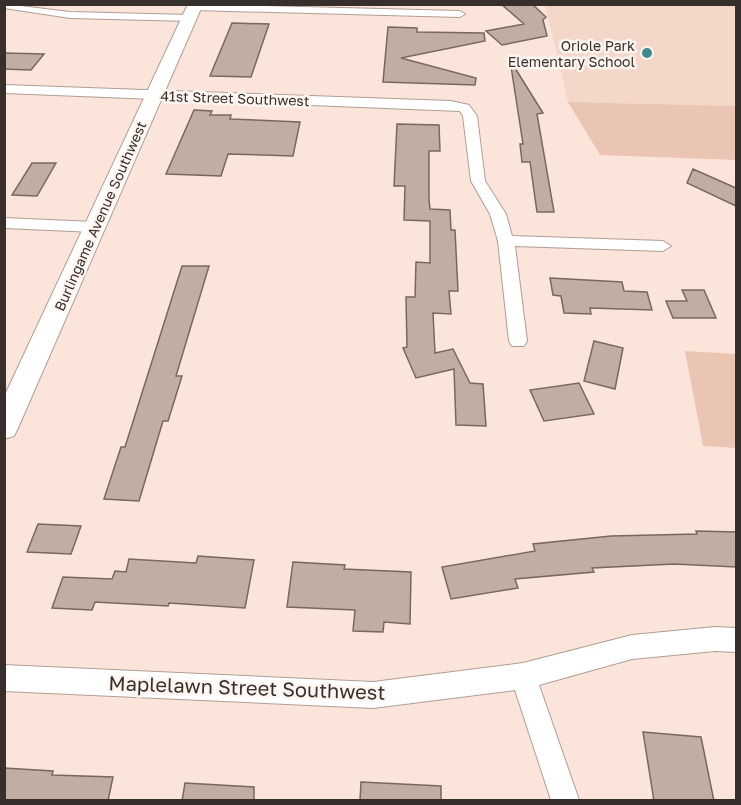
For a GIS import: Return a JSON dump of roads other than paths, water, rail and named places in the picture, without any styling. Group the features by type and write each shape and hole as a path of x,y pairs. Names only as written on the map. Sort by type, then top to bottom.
{"street":[{"path":"4,5 70,15 193,10 460,14"},
{"name":"Burlingame Avenue Southwest","path":"4,428 193,10"},
{"name":"41st Street Southwest","path":"4,89 451,105 464,108 470,116 478,181 498,214 506,242"},
{"path":"4,223 94,227"},
{"path":"518,341 506,242 663,246"},
{"name":"Maplelawn Street Southwest","path":"4,678 372,695 523,676 632,647 715,639 736,640"},
{"path":"523,676 565,801"}],"place":[{"name":"Oriole Park Elementary School","path":"647,53"}]}
